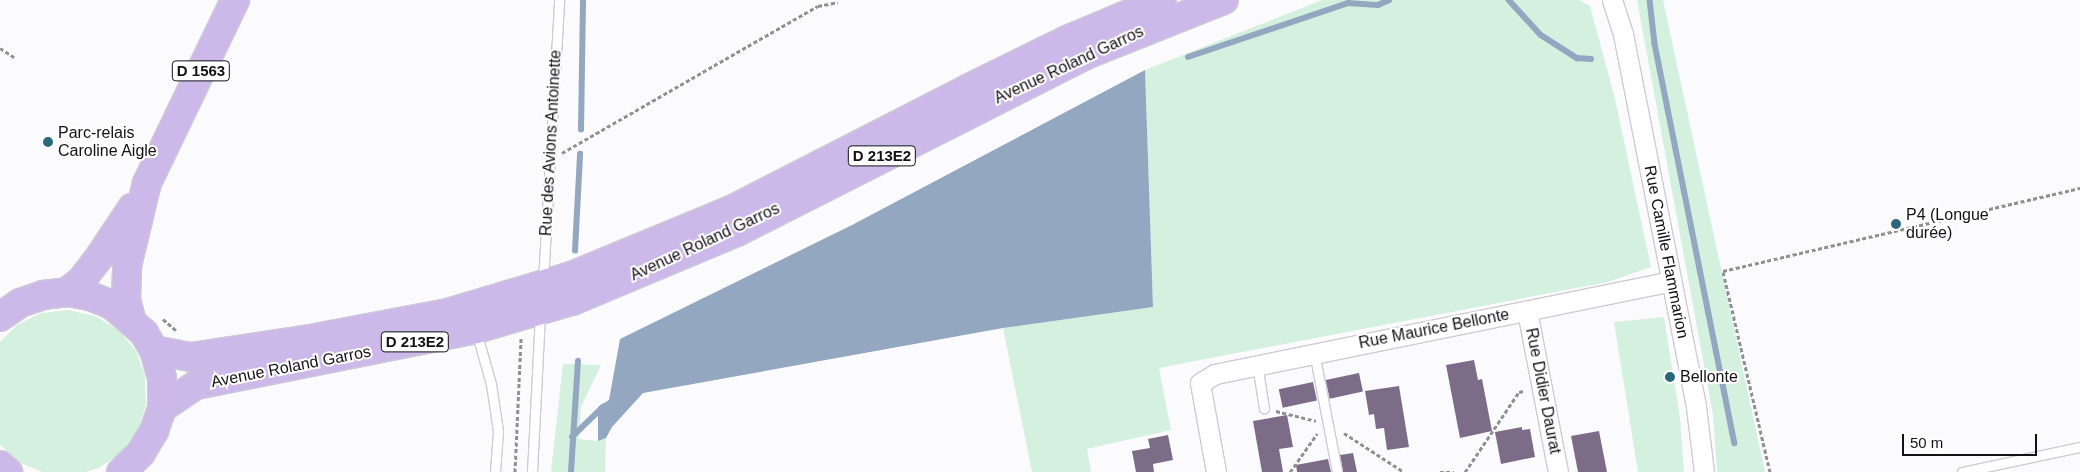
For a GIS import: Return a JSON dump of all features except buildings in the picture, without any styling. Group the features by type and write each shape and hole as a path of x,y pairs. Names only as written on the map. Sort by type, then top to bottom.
{"main road":[{"name":"D 1563","path":"67,292 80,282 100,256 147,183 235,0"},
{"name":"Avenue Roland Garros","path":"162,408 196,385 476,329 535,305 657,243 731,210 967,88 1067,40 1162,0"},
{"name":"Avenue Roland Garros","path":"154,350 169,356 191,357 310,339 448,313 535,305 622,281 739,230 1079,58 1224,0"},
{"name":"D 1563","path":"131,319 126,300 126,266 147,183"},
{"path":"0,316 20,303 43,295 67,292 90,296 112,305 131,319 154,350 162,378 162,408 154,431 141,453 121,472"},
{"path":"0,464 8,472"}],"street":[{"name":"Rue Camille Flammarion","path":"1612,0 1623,34 1696,407 1704,472"},
{"name":"Rue Camille Flammarion","path":"1623,0 1623,34"},
{"name":"Rue Maurice Bellonte","path":"1216,472 1200,384 1214,374 1314,352 1671,281"},
{"path":"373,351 536,296 535,305"},
{"name":"Rue Didier Daurat","path":"1527,311 1558,472"}],"lane":[{"name":"Rue des Avions Antoinette","path":"532,472 535,305 551,160 559,0"},
{"path":"535,305 552,300 664,250 731,210"},
{"path":"476,329 491,384 495,412 495,472"},
{"path":"1314,352 1337,472"},
{"path":"1256,364 1264,408"},
{"path":"1962,472 2080,446"}],"path":[{"path":"551,160 818,6 838,2"},
{"path":"0,48 14,58"},
{"path":"1770,472 1723,271 2080,188"},
{"path":"516,472 535,305"},
{"path":"161,317 180,334"},
{"path":"1465,472 1519,392 1542,387"},
{"path":"1264,408 1299,419 1327,422 1404,472"},
{"path":"1290,472 1304,447 1327,422"},
{"path":"1440,472 1454,472"}],"green space":[{"path":"1322,0 1579,0 1590,6 1615,99 1651,267 1608,282 1159,368 1171,430 1087,449 1091,472 1032,472 1003,328 1153,307 1145,70"},
{"path":"1637,0 1663,0 1765,472 1717,472 1713,415"},
{"path":"68,310 95,316 118,330 136,351 145,376 146,404 138,430 122,452 99,468 85,472 42,472 21,463 0,445 0,342 17,325 41,313"},
{"path":"1664,317 1680,418 1684,472 1638,472 1614,322"},
{"path":"563,364 601,365 581,407 579,439 598,441 606,438 605,472 551,472"}],"water":[{"path":"1145,70 1153,307 1003,328 643,393 612,427 606,438 598,441 598,407 609,400 620,339 852,225"}],"waterway":[{"path":"581,130 583,0"},
{"path":"1188,57 1348,3 1378,5 1389,0"},
{"path":"1509,0 1541,35 1577,58 1591,59"},
{"path":"1650,0 1655,44 1735,443"},
{"path":"575,251 580,154"},
{"path":"571,472 578,361"},
{"path":"572,437 603,407"}],"place":[{"name":"Parc-relais Caroline Aigle","path":"48,142"},
{"name":"P4 (Longue durée)","path":"1896,224"},
{"name":"Bellonte","path":"1670,377"}]}
